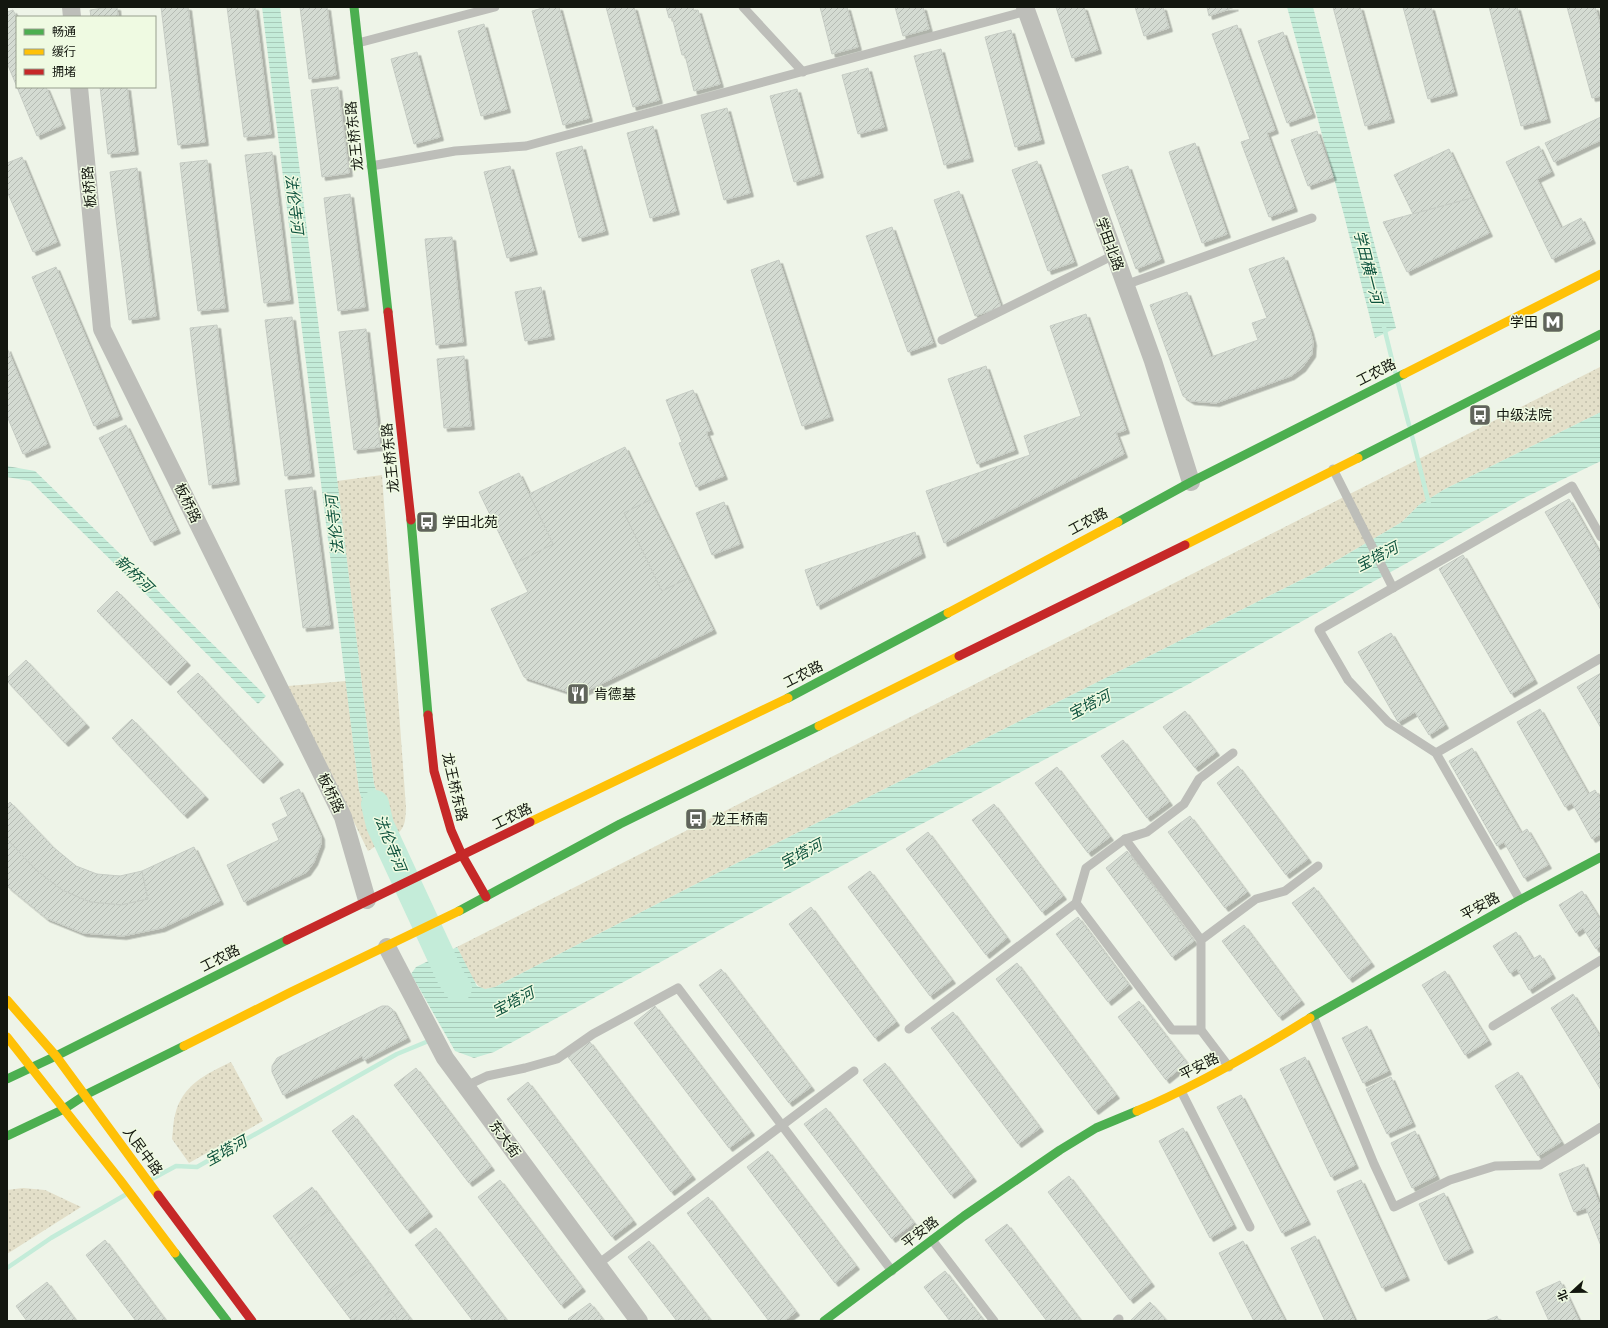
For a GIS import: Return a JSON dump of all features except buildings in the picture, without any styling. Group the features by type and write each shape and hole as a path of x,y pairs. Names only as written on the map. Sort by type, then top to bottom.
{"main road":[{"name":"龙王桥东路","path":"354,7 412,529 419,620 434,771 451,830 462,855 486,897"},
{"name":"工农路","path":"7,1079 56,1056 367,900 386,893 421,874 805,690 1191,482 1601,274"},
{"path":"7,1136 64,1109 85,1095 291,992 443,920 620,824 1215,530 1601,334"},
{"name":"平安路","path":"824,1321 964,1216 1060,1150 1096,1128 1181,1091 1229,1067 1313,1016 1520,900 1601,857"},
{"name":"人民中路","path":"7,1000 56,1056 252,1321"},
{"path":"7,1037 120,1180 227,1321"}],"street":[{"name":"学田北路","path":"1026,9 1152,361 1191,482"},
{"name":"板桥路","path":"79,88 102,329 343,817 367,900"},
{"name":"东大街","path":"394,944 445,1058 639,1321"}],"lane":[{"path":"457,7 460,16"},
{"path":"358,43 495,7"},
{"path":"743,7 803,72"},
{"path":"371,166 455,150 526,146 803,72 1026,9"},
{"path":"1125,285 1312,218"},
{"path":"942,340 1114,255"},
{"path":"1333,469 1391,584"},
{"path":"1520,900 1436,753 1388,722 1378,712 1348,680 1319,630 1391,584 1572,486 1601,537"},
{"path":"1436,753 1601,658"},
{"path":"909,1030 1076,904 1086,868 1125,839 1147,832 1184,804 1199,779 1233,753"},
{"path":"1125,839 1201,940 1201,1030 1229,1067"},
{"path":"1201,940 1256,899 1285,891 1318,866"},
{"path":"1076,904 1172,1030 1201,1030"},
{"path":"1493,1026 1601,960"},
{"path":"466,1086 486,1076 525,1068 557,1059 592,1034 678,988 892,1271"},
{"path":"1313,1016 1374,1164 1394,1207 1450,1180 1495,1166 1540,1165 1601,1127"},
{"path":"598,1264 854,1071"},
{"path":"1181,1091 1250,1227"},
{"path":"932,1240 994,1321"}],"shaded area":[{"path":"1600,367 1601,412 1445,489 1419,505 1402,522 1317,572 741,861 495,987 485,989 481,988 469,972 457,947"},
{"path":"382,475 406,808 404,826 392,839 374,784 337,481"},
{"path":"346,681 359,790 376,846 368,851 288,686"},
{"path":"231,1062 263,1121 189,1163 172,1139 174,1118 178,1105 189,1088 196,1082 204,1076"},
{"path":"23,1188 45,1190 81,1207 7,1254 7,1190"}],"water":[{"path":"262,7 280,7 374,784 392,839 376,846 359,790"},
{"path":"1287,7 1313,7 1396,328 1375,338 1344,215"},
{"path":"1601,412 1601,461 1524,498 1187,685 729,925 494,1052 474,1058 455,1051 411,974 416,967 457,947 477,986 485,989 495,987 741,861 1317,572 1402,522 1419,505 1445,489"},
{"name":"新桥河","path":"7,466 35,471 266,696 258,704 30,481 7,477"}],"waterway":[{"name":"学田横一河","path":"1384,327 1395,372"},
{"name":"学田横一河","path":"1398,383 1409,425"},
{"name":"学田横一河","path":"1412,436 1429,504"},
{"name":"法伦寺河","path":"375,804 380,825 451,978 458,988"},
{"name":"宝塔河","path":"152,1179 176,1166 197,1167 397,1054 431,1040"},
{"name":"宝塔河","path":"7,1268 51,1238 125,1195"}],"traffic: fast":[{"path":"354,7 388,312"},
{"path":"1358,458 1601,334"},
{"path":"1118,522 1191,482 1404,374"},
{"path":"411,520 428,715"},
{"path":"788,698 948,613"},
{"path":"459,911 620,824 819,726"},
{"path":"1310,1018 1520,900 1601,857"},
{"path":"7,1079 287,940"},
{"path":"7,1136 64,1109 85,1095 184,1046"},
{"path":"824,1321 964,1216 1060,1150 1096,1128 1137,1111"},
{"path":"175,1253 227,1321"}],"traffic: slow":[{"path":"1404,374 1601,274"},
{"path":"1185,545 1358,458"},
{"path":"948,613 1118,522"},
{"path":"819,726 959,656"},
{"path":"530,822 788,698"},
{"path":"184,1046 291,992 459,911"},
{"path":"7,1000 56,1056 158,1195"},
{"path":"1137,1111 1225,1068 1310,1018"},
{"path":"7,1037 120,1180 175,1253"}],"traffic: jam":[{"path":"388,312 411,520"},
{"path":"959,656 1185,545"},
{"path":"428,715 434,771 451,830 462,855 486,897"},
{"path":"287,940 530,822"},
{"path":"158,1195 252,1321"}],"place":[{"name":"学田","path":"1553,322"},
{"name":"中级法院","path":"1480,415"},
{"name":"学田北苑","path":"427,522"},
{"name":"肯德基","path":"578,694"},
{"name":"龙王桥南","path":"696,819"}]}
